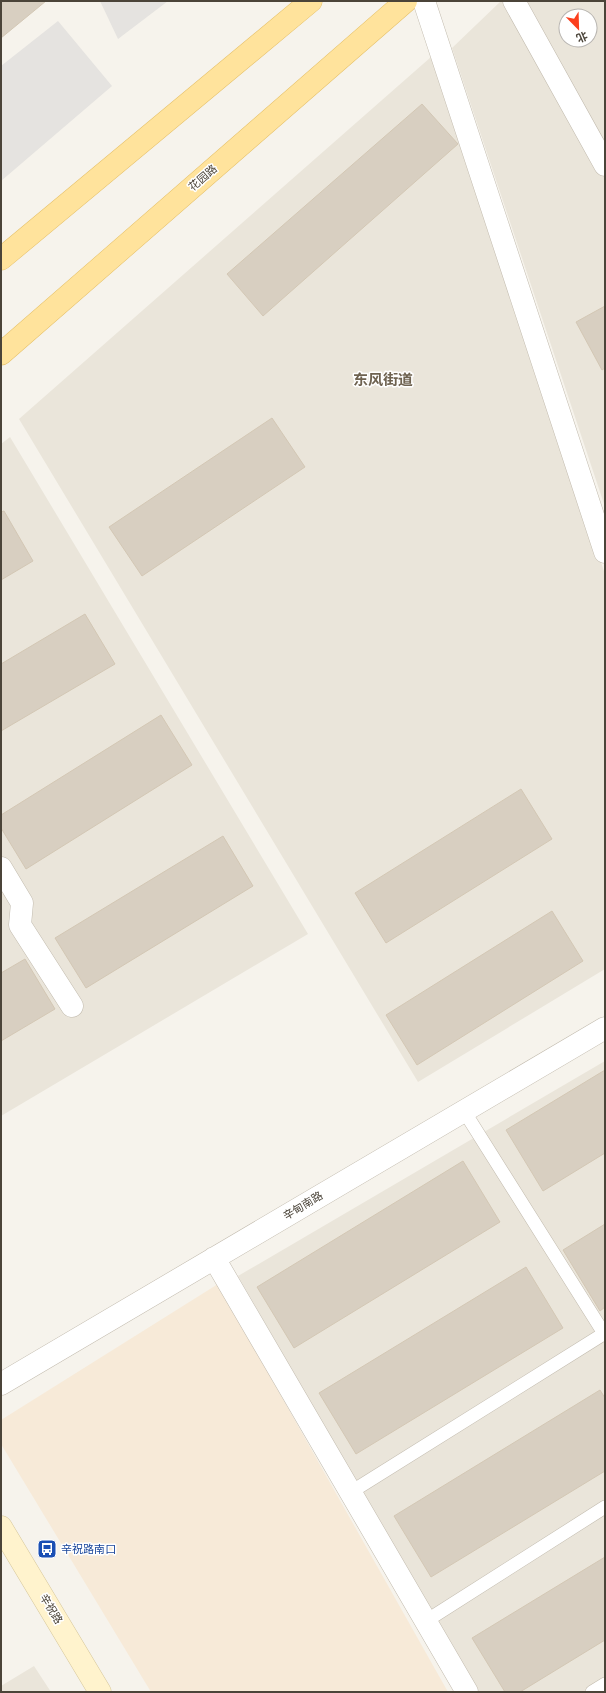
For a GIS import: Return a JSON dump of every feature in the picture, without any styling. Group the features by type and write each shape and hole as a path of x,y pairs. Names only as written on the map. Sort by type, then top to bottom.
{"main road":[{"path":"1,259 311,1"},
{"name":"花园路","path":"1,354 406,1"},
{"name":"辛祝路","path":"1,1527 100,1692"}],"street":[{"path":"424,1 605,552"},
{"path":"514,1 605,165"},
{"path":"1,868 22,904 20,925 72,1006"},
{"name":"辛甸南路","path":"1,1384 605,1028"},
{"path":"214,1258 467,1692"}],"lane":[{"path":"351,1492 605,1334 464,1111"},
{"path":"426,1621 605,1507"},
{"path":"592,1692 605,1684"}],"shaded area":[{"path":"100,1 168,1 118,39"},
{"path":"501,1 605,1 605,507 452,48"},
{"path":"58,21 112,86 1,181 1,66"},
{"path":"431,57 605,574 605,969 418,1082 19,419"},
{"path":"10,437 308,934 1,1116 1,444"},
{"path":"605,1061 605,1692 477,1692 238,1276"},
{"path":"218,1284 448,1692 151,1692 1,1444 1,1420"},
{"path":"34,1666 51,1692 1,1692 1,1686"}],"building":[{"path":"1,1 46,1 1,38"},
{"path":"422,104 458,144 263,316 227,274"},
{"path":"605,306 605,368 602,370 576,322"},
{"path":"272,418 305,467 142,576 109,527"},
{"path":"4,511 33,561 1,580 1,512"},
{"path":"85,614 115,664 1,731 1,664"},
{"path":"161,715 192,765 26,869 1,828 1,815"},
{"path":"521,789 552,839 386,943 355,893"},
{"path":"223,836 253,886 86,988 55,938"},
{"path":"552,911 583,961 417,1065 386,1015"},
{"path":"25,959 55,1009 1,1041 1,973"},
{"path":"605,1070 605,1153 543,1191 506,1130"},
{"path":"463,1161 500,1222 294,1348 257,1287"},
{"path":"605,1224 605,1307 600,1311 563,1250"},
{"path":"526,1267 563,1328 356,1454 319,1393"},
{"path":"600,1390 605,1398 605,1471 431,1577 394,1516"},
{"path":"605,1557 605,1640 520,1692 505,1692 472,1638"}],"place":[{"name":"辛祝路南口","path":"47,1549"}],"district":[{"name":"东风街道","path":"383,380"}]}
